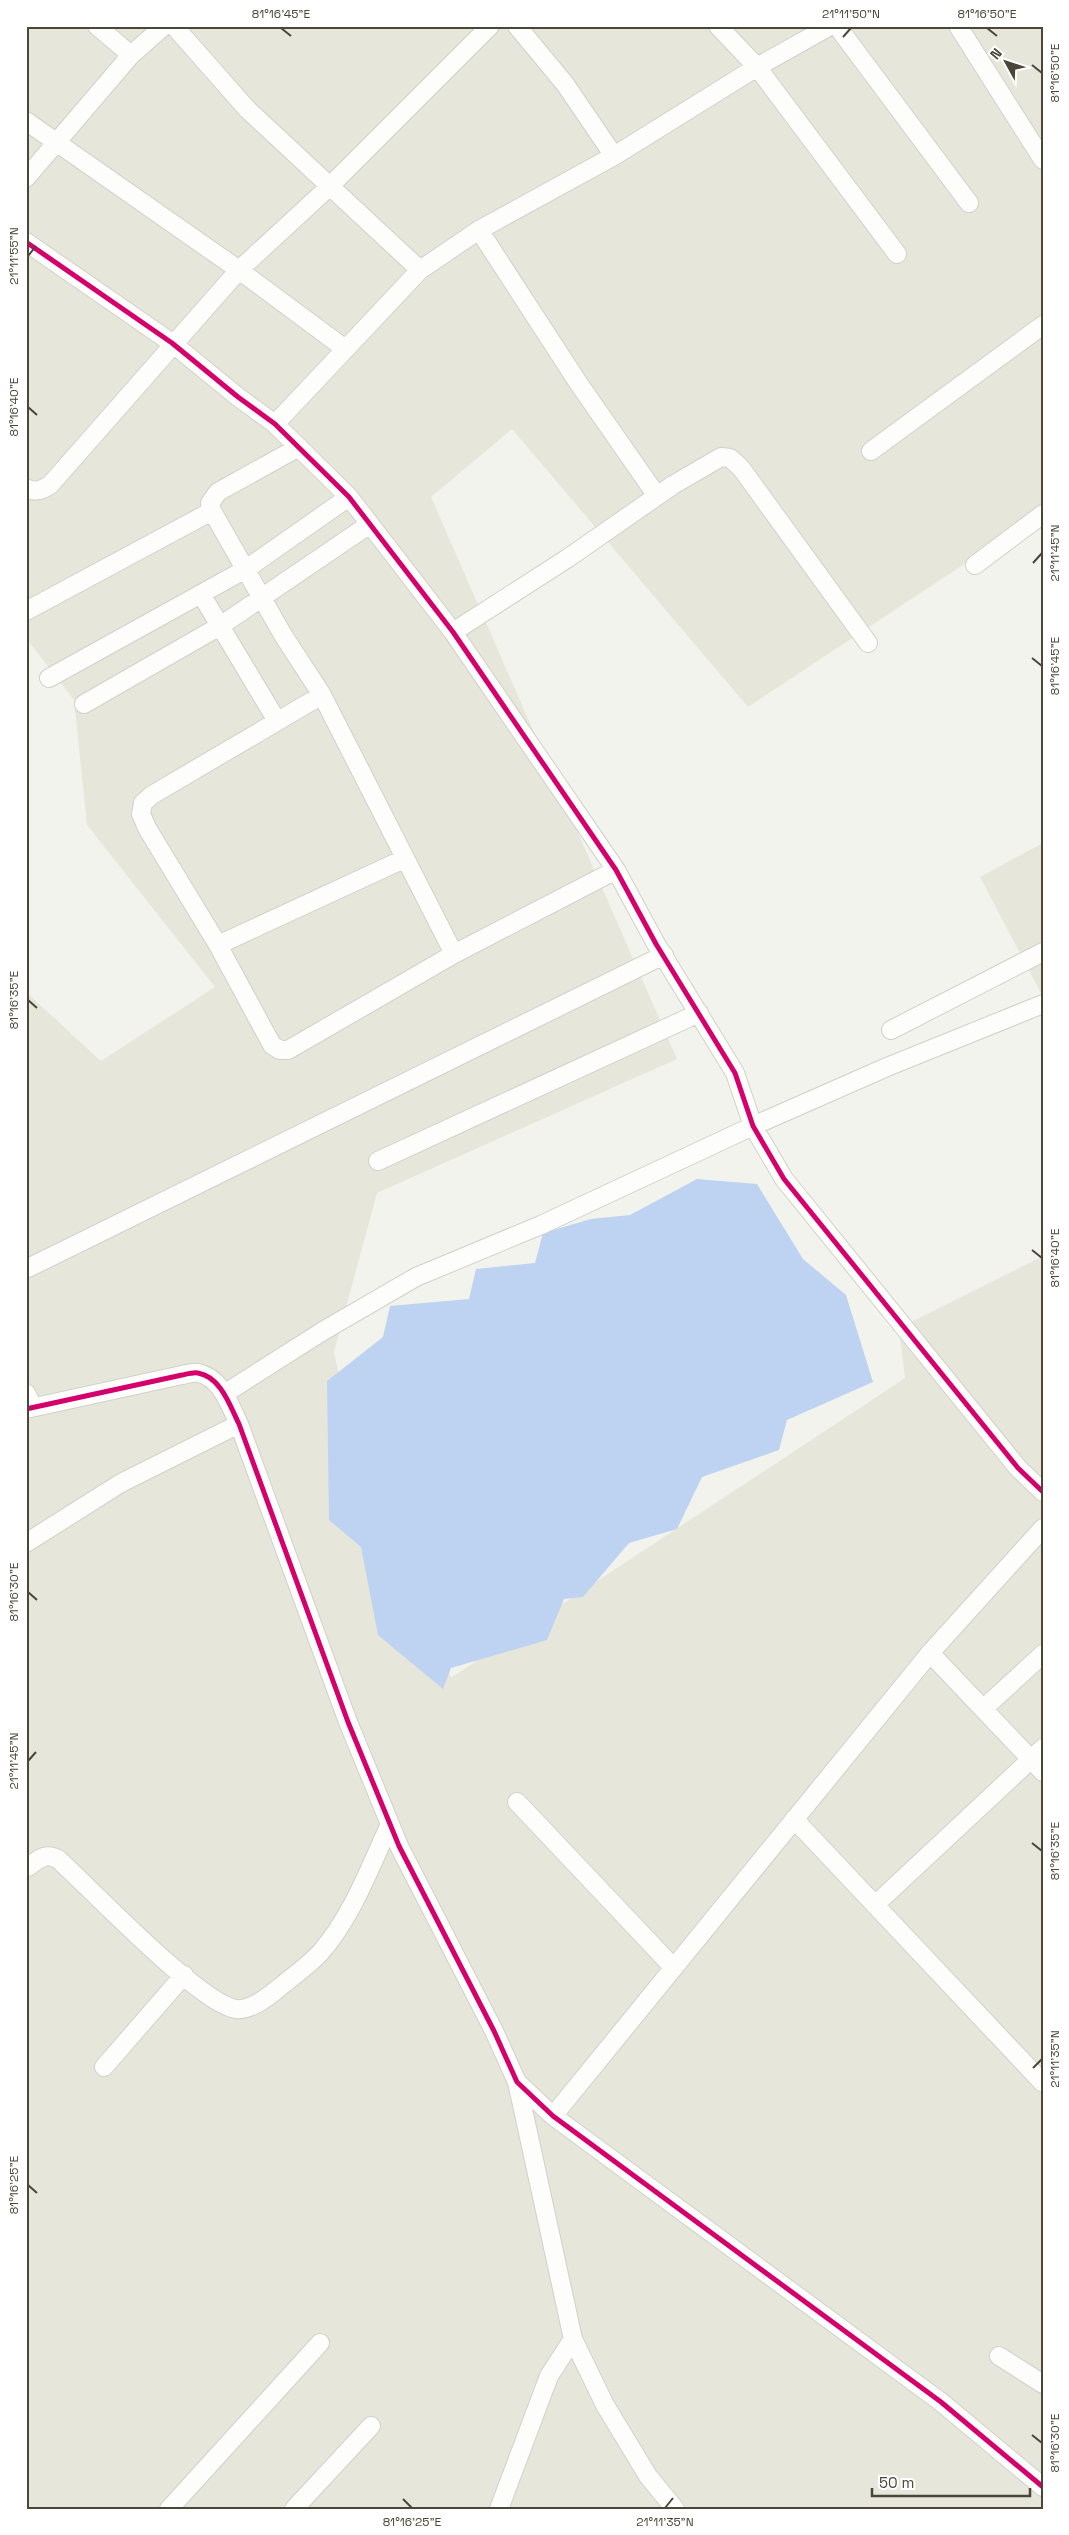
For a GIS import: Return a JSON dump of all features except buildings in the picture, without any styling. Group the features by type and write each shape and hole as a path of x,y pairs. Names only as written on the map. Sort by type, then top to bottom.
{"street":[{"path":"97,26 131,55"},
{"path":"26,178 131,55 164,26"},
{"path":"174,26 247,108 329,187 420,270"},
{"path":"26,488 31,491 40,490 50,485 172,343 239,270 329,187 490,26"},
{"path":"517,26 565,84 614,156"},
{"path":"718,26 757,67 897,254"},
{"path":"454,954 322,695 283,635 212,510 210,503 218,492 286,435 344,348 420,270 479,230 614,156 757,67 830,26"},
{"path":"837,26 969,203"},
{"path":"958,26 1043,160"},
{"path":"26,121 239,270 344,348"},
{"path":"479,230 579,384 656,496"},
{"path":"26,242 172,343 286,435 349,497 453,632 616,870 644,923 735,1073 753,1126 784,1179 1018,1468 1043,1492"},
{"path":"871,452 1043,326"},
{"path":"453,632 568,558 656,496 721,457 730,458 741,468 868,643"},
{"path":"49,678 246,568 349,497"},
{"path":"26,611 212,510"},
{"path":"975,565 1043,514"},
{"path":"84,704 220,626 263,599 370,524"},
{"path":"201,594 277,721"},
{"path":"322,695 152,795 143,803 142,814 147,828 218,945 266,1038 280,1050 288,1050 454,954 616,870"},
{"path":"218,945 404,859"},
{"path":"26,1269 660,950"},
{"path":"891,1030 1043,952"},
{"path":"224,1394 323,1331 416,1278 541,1225 753,1126 886,1067 1043,1004"},
{"path":"378,1161 699,1013"},
{"path":"28,1403 198,1373 213,1381 224,1394 239,1424 348,1722 390,1824 517,2082 573,2339 606,2405 648,2476 675,2509"},
{"path":"26,1543 121,1483 239,1424"},
{"path":"553,2116 673,1966 930,1653 1043,1528"},
{"path":"930,1653 983,1708 1036,1753 1043,1772"},
{"path":"983,1708 1043,1654"},
{"path":"876,1904 1036,1753"},
{"path":"517,1802 673,1966"},
{"path":"794,1818 1043,2083"},
{"path":"28,1867 44,1856 51,1855 58,1859 184,1975 211,1997 237,2009 248,2008 271,1994 310,1962 335,1933 349,1909 390,1824"},
{"path":"104,2067 184,1975"},
{"path":"517,2082 553,2116 941,2402 1043,2487"},
{"path":"499,2509 549,2376 573,2339"},
{"path":"168,2509 320,2343"},
{"path":"999,2356 1043,2384"},
{"path":"294,2509 371,2426"}],"shaded area":[{"path":"26,26 1043,26 1043,512 748,707 512,429 431,497 677,1059 377,1193 334,1352 394,1628 452,1677 905,1378 899,1328 1043,1256 1043,2509 26,2509 26,992 101,1061 215,987 87,825 74,700 26,638"},
{"path":"1043,843 1043,997 980,877"}],"water":[{"path":"697,1179 757,1184 803,1259 846,1295 873,1382 787,1420 779,1450 702,1477 677,1529 629,1543 583,1597 564,1599 547,1640 451,1668 443,1689 378,1635 361,1547 329,1520 327,1381 383,1337 390,1306 469,1299 476,1269 535,1263 543,1233 591,1219 630,1215"}],"cycle path":[{"path":"26,242 172,343 238,397 275,424 349,497 453,632 616,870 656,944 735,1073 753,1126 784,1179 1018,1468 1043,1492"},
{"path":"26,1409 192,1373 206,1376 219,1386 239,1424 348,1722 399,1846 494,2031 517,2082 553,2116 941,2402 1043,2487"}]}
